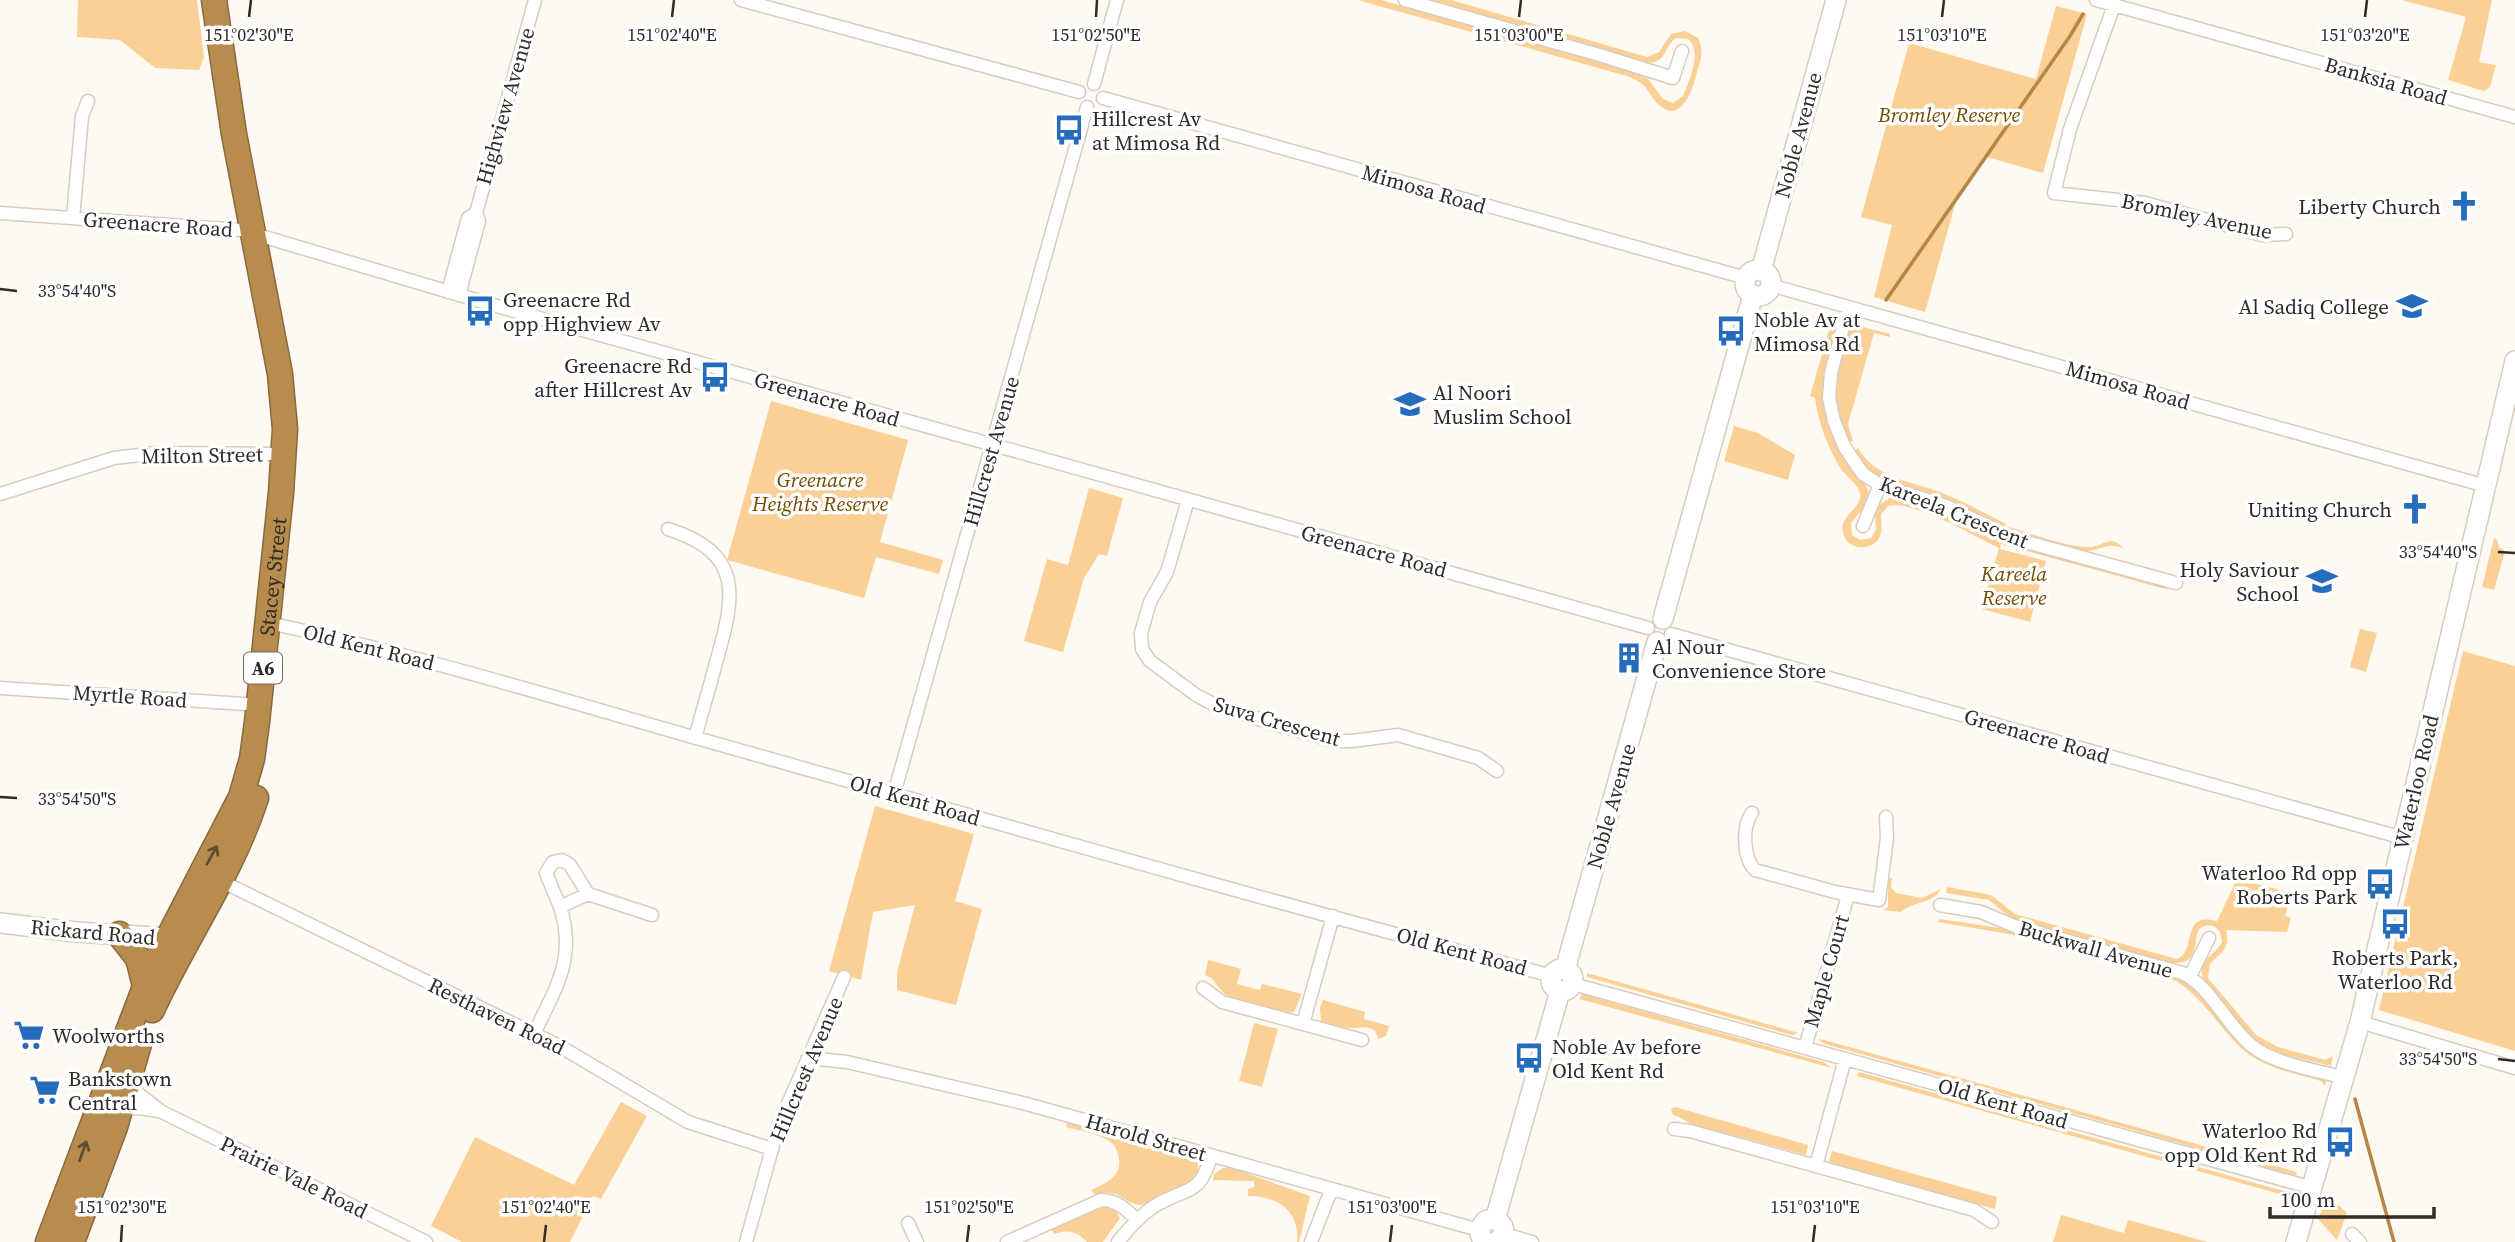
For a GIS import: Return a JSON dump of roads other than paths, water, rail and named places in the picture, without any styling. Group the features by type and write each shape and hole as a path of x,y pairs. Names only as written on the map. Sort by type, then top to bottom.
{"highway":[{"name":"Stacey Street","path":"48,1242 145,986 220,881 244,833 256,797 264,754 296,456 298,410 296,380 220,49 214,0"},
{"name":"Stacey Street","path":"77,1238 120,1109 139,1041 176,940 241,797 252,759 259,705 284,454 280,374 226,0"},
{"path":"119,934 138,958 145,986"}],"street":[{"name":"Highview Avenue","path":"454,293 480,221 476,213 535,0"},
{"path":"741,0 1079,92"},
{"path":"1094,84 1117,0"},
{"name":"Noble Avenue","path":"1492,1233 1836,0"},
{"name":"Banksia Road","path":"2096,0 2515,117"},
{"path":"1413,1 1674,78 1682,51"},
{"name":"Bromley Avenue","path":"2114,5 2070,128 2054,193 2146,203 2262,235 2286,234"},
{"path":"1087,84 1094,84 1102,91 1102,98 1095,107 1087,107 1079,100 1079,92 1087,84"},
{"name":"Mimosa Road","path":"1102,98 2486,486"},
{"path":"73,218 82,116 88,102"},
{"name":"Hillcrest Avenue","path":"894,794 1087,107"},
{"name":"Greenacre Road","path":"0,212 229,228 262,236 992,445 2403,838"},
{"name":"Kareela Crescent","path":"1848,308 1831,373 1830,407 1848,455 1863,474 1880,485 1936,502 2012,538 2176,583"},
{"name":"Waterloo Road","path":"2296,1242 2360,1022 2486,486 2510,403 2515,360"},
{"name":"Milton Street","path":"0,494 124,457 156,453 284,454"},
{"path":"1863,526 1880,485"},
{"name":"Suva Crescent","path":"1188,500 1167,572 1150,603 1141,633 1142,649 1150,661 1196,695 1213,704 1274,724 1334,741 1398,735 1478,758 1497,771"},
{"path":"668,529 698,541 711,551 724,571 730,589 731,609 728,622 695,738"},
{"name":"Old Kent Road","path":"278,625 387,651 2313,1188"},
{"name":"Myrtle Road","path":"0,688 259,705"},
{"path":"1752,813 1747,820 1746,830 1748,857 1752,867 1764,874 1848,895"},
{"name":"Maple Court","path":"1805,1048 1848,895 1879,900 1886,817"},
{"path":"534,1034 566,962 566,931 560,907 546,873 553,862 562,860 570,864 588,894 652,915"},
{"name":"Resthaven Road","path":"220,881 571,1052 688,1122 772,1149"},
{"path":"560,907 588,894"},
{"name":"Buckwall Avenue","path":"1940,905 1982,912 2017,927 2190,976 2242,1036 2258,1050 2278,1059 2344,1078"},
{"path":"1303,1024 1334,916"},
{"name":"Rickard Road","path":"0,923 176,940"},
{"path":"2190,976 2210,938"},
{"name":"Hillcrest Avenue","path":"746,1242 779,1124 844,977"},
{"path":"1203,988 1222,1002 1362,1040"},
{"path":"2360,1022 2515,1068"},
{"name":"Harold Street","path":"809,1058 847,1062 965,1088 1331,1190 1532,1242"},
{"path":"1815,1166 1845,1059"},
{"name":"Prairie Vale Road","path":"127,1085 162,1112 426,1242"},
{"name":"Prairie Vale Road","path":"120,1109 140,1108 162,1112"},
{"path":"1674,1129 1690,1131 1975,1210 1992,1222"},
{"path":"1118,1242 1137,1220 1159,1203 1198,1184 1211,1156"},
{"path":"1311,1242 1331,1190"},
{"path":"1007,1242 1101,1200 1118,1204 1137,1220"},
{"path":"908,1223 917,1242"}],"waterway":[{"path":"1886,300 2083,14"},
{"path":"2355,1099 2394,1242"}],"place":[{"name":"Hillcrest Av at Mimosa Rd","path":"1069,130"},
{"name":"Liberty Church","path":"2464,206"},
{"name":"Al Sadiq College","path":"2412,306"},
{"name":"Greenacre Rd opp Highview Av","path":"480,311"},
{"name":"Noble Av at Mimosa Rd","path":"1731,331"},
{"name":"Greenacre Rd after Hillcrest Av","path":"715,377"},
{"name":"Al Noori Muslim School","path":"1410,404"},
{"name":"Uniting Church","path":"2415,509"},
{"name":"Holy Saviour School","path":"2322,581"},
{"name":"Al Nour Convenience Store","path":"1629,658"},
{"name":"Waterloo Rd opp Roberts Park","path":"2380,884"},
{"name":"Roberts Park, Waterloo Rd","path":"2395,924"},
{"name":"Woolworths","path":"29,1035"},
{"name":"Noble Av before Old Kent Rd","path":"1529,1058"},
{"name":"Bankstown Central","path":"45,1090"},
{"name":"Waterloo Rd opp Old Kent Rd","path":"2340,1142"}],"park label":[{"name":"Bromley Reserve","path":"1949,114"},
{"name":"Greenacre Heights Reserve","path":"820,491"},
{"name":"Kareela Reserve","path":"2014,585"}]}
